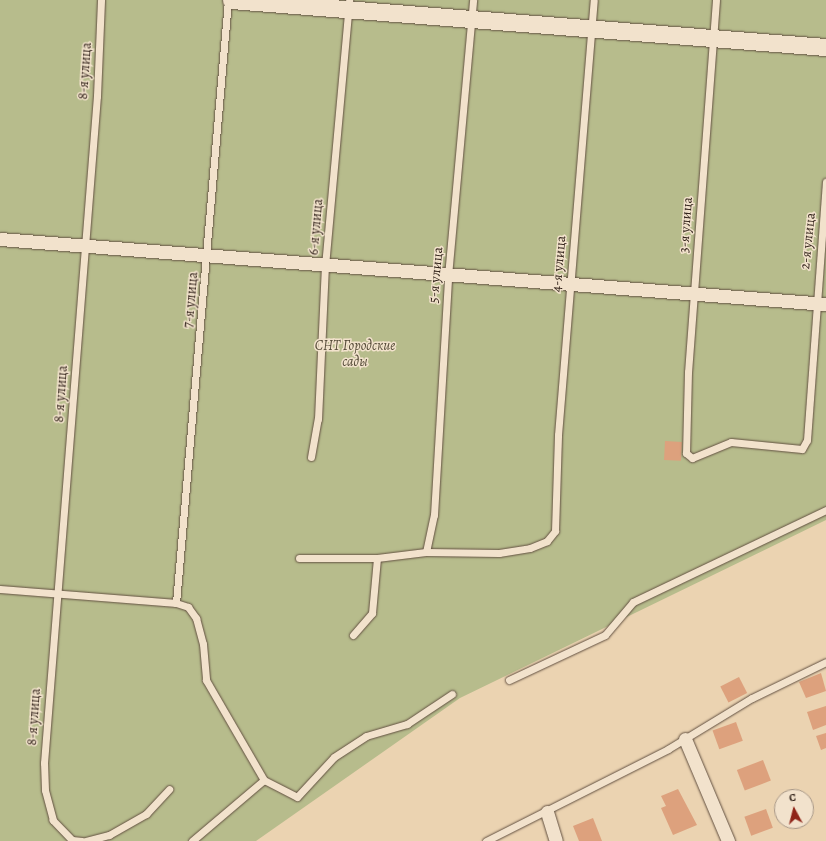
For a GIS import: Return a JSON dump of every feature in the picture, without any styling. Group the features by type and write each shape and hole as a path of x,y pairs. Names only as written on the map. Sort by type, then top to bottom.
{"street":[{"path":"229,0 348,5 471,20 826,47"},
{"path":"0,239 448,276 695,293 821,304"},
{"path":"685,739 728,841"},
{"path":"547,812 556,841"}],"lane":[{"name":"8-я улица","path":"71,840 53,820 45,790 44,763 85,246 101,0"},
{"name":"7-я улица","path":"176,603 229,0"},
{"name":"5-я улица","path":"426,552 434,515 448,276 473,0"},
{"name":"4-я улица","path":"426,552 514,550 547,541 555,531 570,285 594,0"},
{"name":"3-я улица","path":"686,453 695,293 716,0"},
{"name":"6-я улица","path":"311,457 318,419 325,266 348,5"},
{"name":"2-я улица","path":"686,453 692,458 742,441 802,448 809,418 821,304 826,182"},
{"path":"509,680 606,635 633,602 826,510"},
{"path":"299,558 377,558 426,552"},
{"path":"353,635 372,613 377,558"},
{"path":"0,589 176,603 188,607 196,618 203,644 206,680 264,780 297,797 334,757 366,736 407,724 452,694"},
{"path":"486,841 547,812 685,739 752,698 826,662"},
{"path":"192,841 264,780"},
{"path":"86,841 109,835 146,814 169,789"},
{"path":"71,840 82,841"}],"green space":[{"name":"СНТ Городские сады","path":"0,0 826,0 826,520 460,698 256,841 0,841"}],"building":[{"path":"665,441 682,442 681,461 664,460"},
{"path":"821,673 826,691 806,698 799,682"},
{"path":"739,677 747,693 728,703 720,687"},
{"path":"826,706 826,725 813,730 807,712"},
{"path":"736,722 743,741 719,749 713,731"},
{"path":"826,733 826,748 821,750 816,736"},
{"path":"763,760 771,781 745,791 737,770"},
{"path":"678,789 697,825 673,835 661,808 666,806 661,796"},
{"path":"766,809 773,828 751,836 744,817"},
{"path":"593,818 602,841 579,841 573,826"}]}
